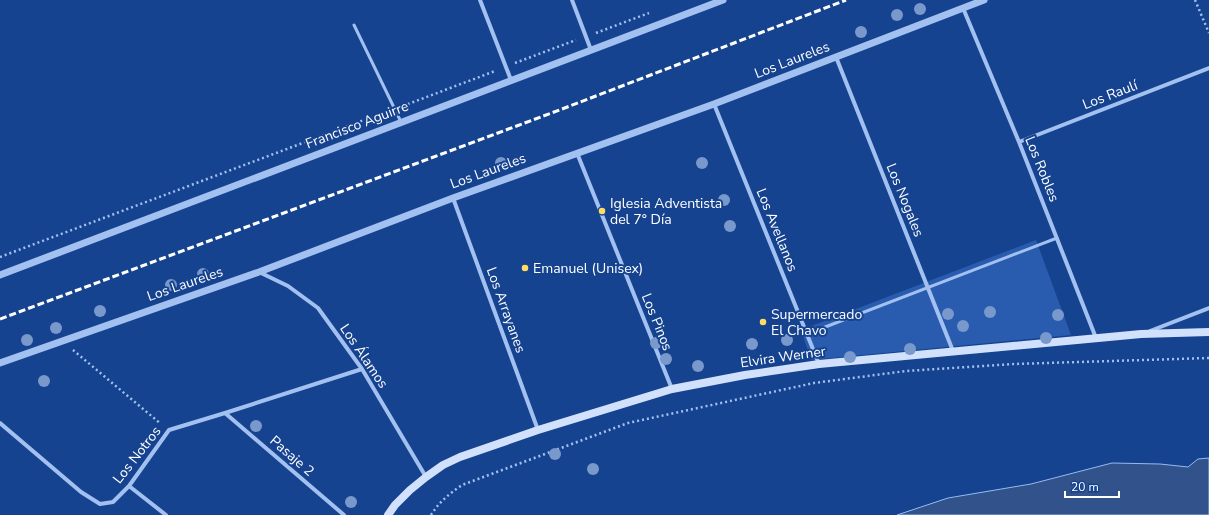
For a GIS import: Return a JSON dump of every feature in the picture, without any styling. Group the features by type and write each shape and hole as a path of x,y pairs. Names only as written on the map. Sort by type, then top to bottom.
{"main road":[{"path":"1141,334 1209,332"},
{"name":"Elvira Werner","path":"388,515 395,505 410,490 426,477 460,457 538,430 672,388 819,364 1141,334"}],"street":[{"path":"480,0 511,80"},
{"path":"572,0 591,50"},
{"name":"Francisco Aguirre","path":"0,275 723,0"},
{"name":"Los Laureles","path":"0,363 259,272 577,152 714,104 984,0"},
{"name":"Los Robles","path":"964,8 1097,339"},
{"name":"Los Nogales","path":"836,57 953,352"},
{"name":"Los Raulí","path":"1019,142 1209,68"},
{"name":"Los Avellanos","path":"714,104 819,364"},
{"name":"Los Pinos","path":"577,152 672,388"},
{"name":"Los Arrayanes","path":"453,198 538,430"},
{"name":"Los Álamos","path":"259,272 288,286 318,308 362,369 426,477"},
{"name":"Elvira Werner","path":"1141,334 1209,308"},
{"name":"Los Notros","path":"0,423 81,492 100,504 113,502 129,486 168,430 362,369"},
{"name":"Pasaje 2","path":"225,413 344,515"},
{"path":"129,486 166,515"}],"lane":[{"path":"354,25 401,122"},
{"path":"807,334 1057,238"}],"path":[{"path":"1195,0 1209,33"},
{"path":"0,257 656,10"},
{"path":"62,341 168,430"},
{"path":"431,515 436,506 447,495 462,485 628,423 814,383 906,371 1014,364 1209,358"}],"shaded area":[{"path":"1036,240 1071,335 811,360 801,330"},
{"path":"1209,458 1209,515 897,515 948,498 1031,484 1112,463 1160,464 1188,467 1198,459"}],"railway":[{"path":"0,319 562,109 846,0"}],"place":[{"name":"Iglesia Adventista del 7° Día","path":"602,211"},
{"name":"Emanuel (Unisex)","path":"525,268"},
{"name":"Supermercado El Chavo","path":"763,322"}]}
